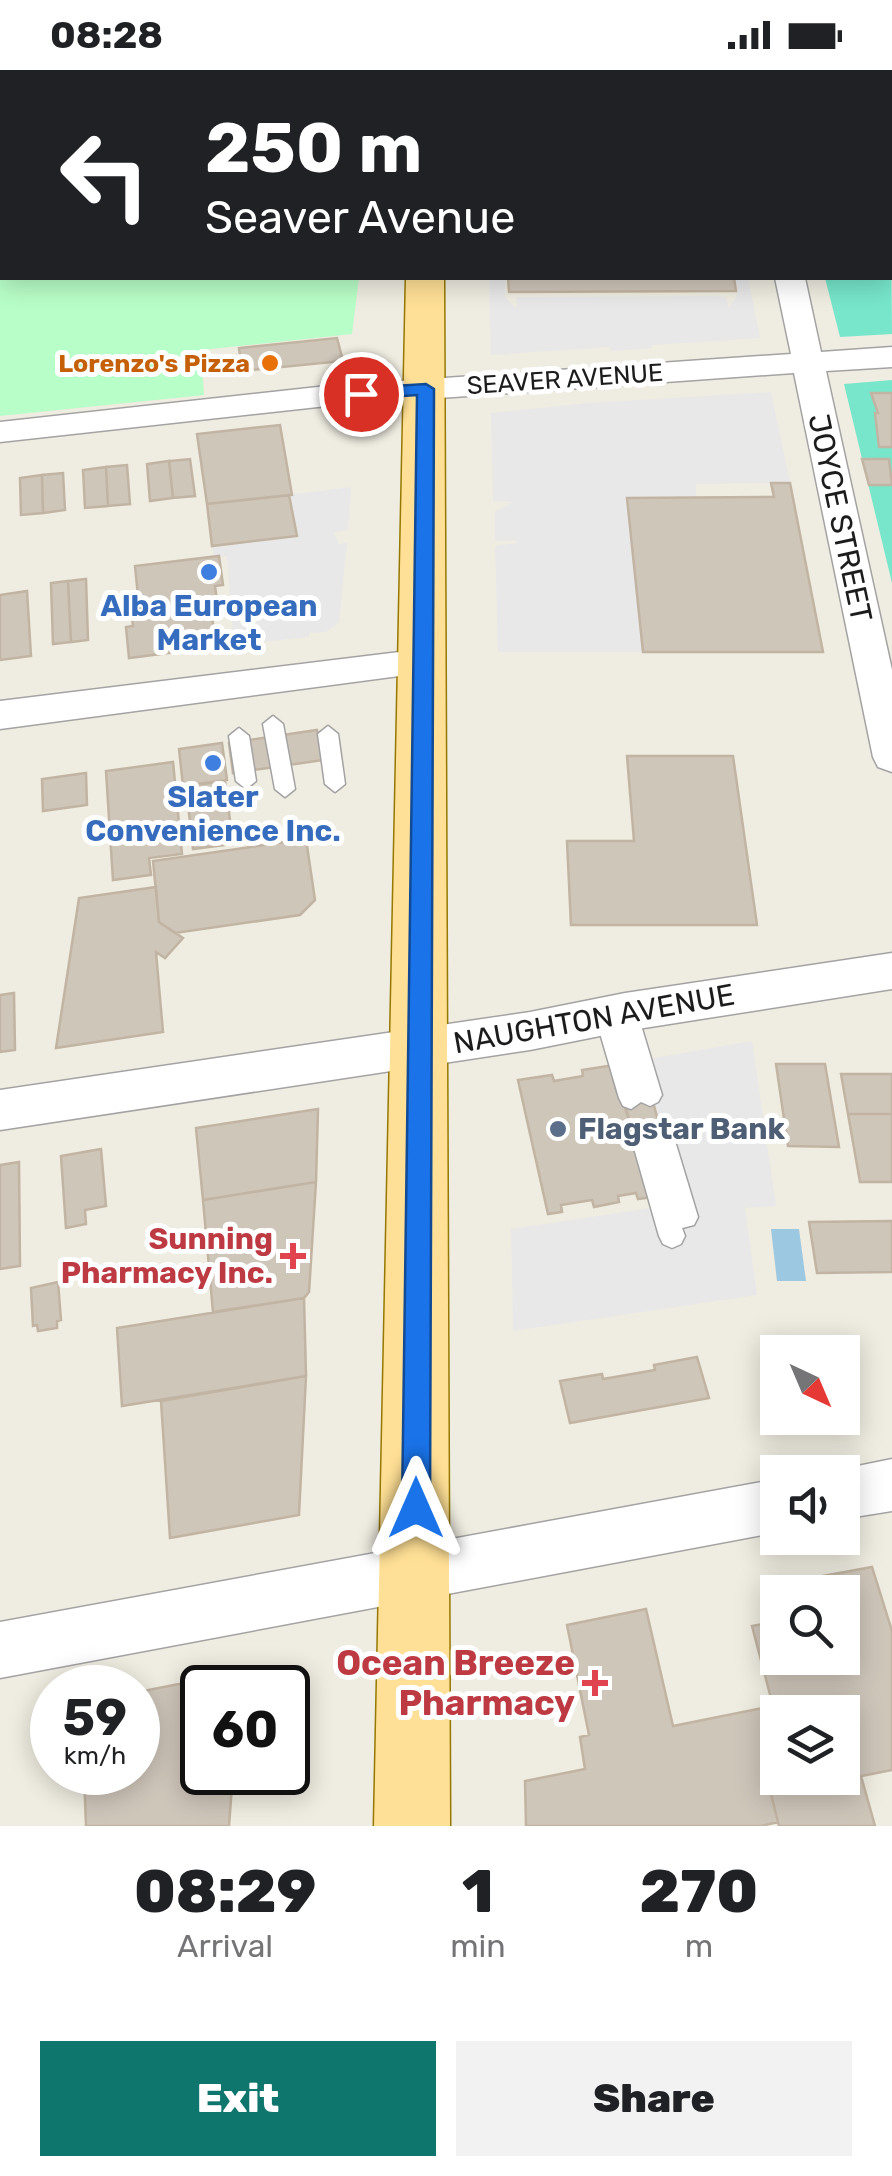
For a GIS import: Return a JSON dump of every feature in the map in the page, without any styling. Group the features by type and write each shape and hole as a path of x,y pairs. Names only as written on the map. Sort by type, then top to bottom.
{"main road":[{"path":"412,1826 425,280"}],"street":[{"name":"JOYCE STREET","path":"790,280 892,757"},
{"name":"SEAVER AVENUE","path":"0,432 426,389 892,358"},
{"path":"0,715 424,662"},
{"name":"NAUGHTON AVENUE","path":"0,1110 892,972"},
{"path":"860,1490 892,1484"},
{"path":"0,1650 760,1508"}],"lane":[{"path":"273,724 285,789"},
{"path":"328,734 334,784"},
{"path":"239,736 246,781"},
{"path":"616,1014 640,1096"},
{"path":"651,1132 679,1226"}],"green space":[{"path":"0,280 359,280 352,334 201,350 204,395 0,416"},
{"path":"826,280 892,280 892,334 840,337"},
{"path":"892,380 892,583 844,384"}],"shaded area":[{"path":"489,280 505,280 505,297 516,308 517,297 715,296 726,297 729,308 737,296 734,280 748,280 760,338 611,351 610,347 491,355"},
{"path":"771,392 790,483 696,484 696,498 628,498 643,652 498,652 495,546 518,543 495,541 495,511 514,502 493,501 491,413"},
{"path":"351,487 348,530 334,532 339,544 347,543 339,622 326,632 309,633 309,637 234,645 227,556 214,556 212,546 296,536 289,495"},
{"path":"752,1041 776,1206 745,1208 757,1295 513,1331 511,1229 651,1208 621,1092 617,1093 613,1078 615,1065"}],"water":[{"path":"771,1229 799,1229 806,1281 777,1281"}],"building":[{"path":"508,280 734,280 736,291 509,292"},
{"path":"337,338 343,361 242,371 239,348"},
{"path":"871,393 892,393 892,447 879,447 878,413"},
{"path":"280,425 292,495 207,504 197,434"},
{"path":"190,459 195,496 173,498 169,461"},
{"path":"862,459 889,459 892,485 869,485"},
{"path":"169,461 173,498 150,501 147,464"},
{"path":"127,465 130,504 108,506 106,467"},
{"path":"106,467 108,506 85,508 83,470"},
{"path":"63,473 65,510 43,513 42,475"},
{"path":"42,475 43,513 21,515 20,478"},
{"path":"771,483 790,483 823,652 643,652 627,498 774,497"},
{"path":"289,495 297,536 212,546 207,504"},
{"path":"219,556 223,585 215,586 219,615 212,616 216,647 129,658 126,627 133,626 130,597 138,596 135,566"},
{"path":"86,579 88,640 71,642 68,581"},
{"path":"68,581 71,642 53,644 51,583"},
{"path":"27,591 31,656 0,660 0,595"},
{"path":"317,730 323,760 233,773 229,743"},
{"path":"222,743 227,780 183,786 179,749"},
{"path":"627,756 733,756 757,925 571,925 567,841 634,841"},
{"path":"173,762 182,854 149,858 151,875 113,880 106,771"},
{"path":"86,773 87,805 43,811 42,779"},
{"path":"225,781 233,844 193,849 186,786"},
{"path":"306,839 315,900 300,915 175,933 159,922 153,861"},
{"path":"156,887 159,922 183,938 165,958 156,952 163,1032 56,1048 79,898"},
{"path":"14,993 15,1050 0,1052 0,995"},
{"path":"776,1064 825,1064 839,1147 788,1146"},
{"path":"615,1065 617,1093 621,1092 653,1197 638,1199 636,1193 618,1196 619,1202 594,1207 592,1200 561,1205 562,1212 548,1214 518,1080 552,1075 554,1081 583,1076 582,1070"},
{"path":"841,1074 892,1074 892,1114 848,1114"},
{"path":"651,1095 661,1131 633,1135 623,1100"},
{"path":"318,1109 316,1182 203,1200 196,1128"},
{"path":"848,1114 892,1114 892,1182 860,1182"},
{"path":"101,1149 106,1206 85,1210 86,1224 66,1228 61,1156"},
{"path":"19,1162 20,1266 0,1269 0,1165"},
{"path":"316,1182 309,1292 304,1298 213,1312 203,1200"},
{"path":"892,1221 892,1272 817,1273 809,1222"},
{"path":"58,1282 61,1320 57,1321 57,1328 38,1331 37,1325 33,1326 31,1288"},
{"path":"304,1298 306,1376 122,1406 117,1328"},
{"path":"697,1357 709,1398 570,1423 560,1381 655,1370 654,1365"},
{"path":"306,1376 299,1515 170,1538 161,1401"},
{"path":"872,1567 892,1631 892,1770 860,1776 860,1695 770,1695 765,1675 860,1675 860,1575 828,1575"},
{"path":"646,1609 673,1726 760,1709 760,1795 771,1795 778,1822 761,1826 526,1826 525,1781 585,1769 580,1737 589,1735 567,1625"},
{"path":"760,1624 760,1656 752,1626"},
{"path":"180,1684 180,1795 231,1795 229,1826 86,1826 85,1795 160,1795 160,1688"},
{"path":"860,1776 875,1826 779,1826 771,1795 860,1795"}],"place":[{"name":"Lorenzo's Pizza","path":"270,363"},
{"name":"Alba European Market","path":"209,572"},
{"name":"Slater Convenience Inc.","path":"213,763"},
{"name":"Flagstar Bank","path":"558,1129"},
{"name":"Sunning Pharmacy Inc.","path":"293,1256"},
{"name":"Ocean Breeze Pharmacy","path":"595,1683"}],"route":[{"path":"361,394 426,389 416,1508"}]}
